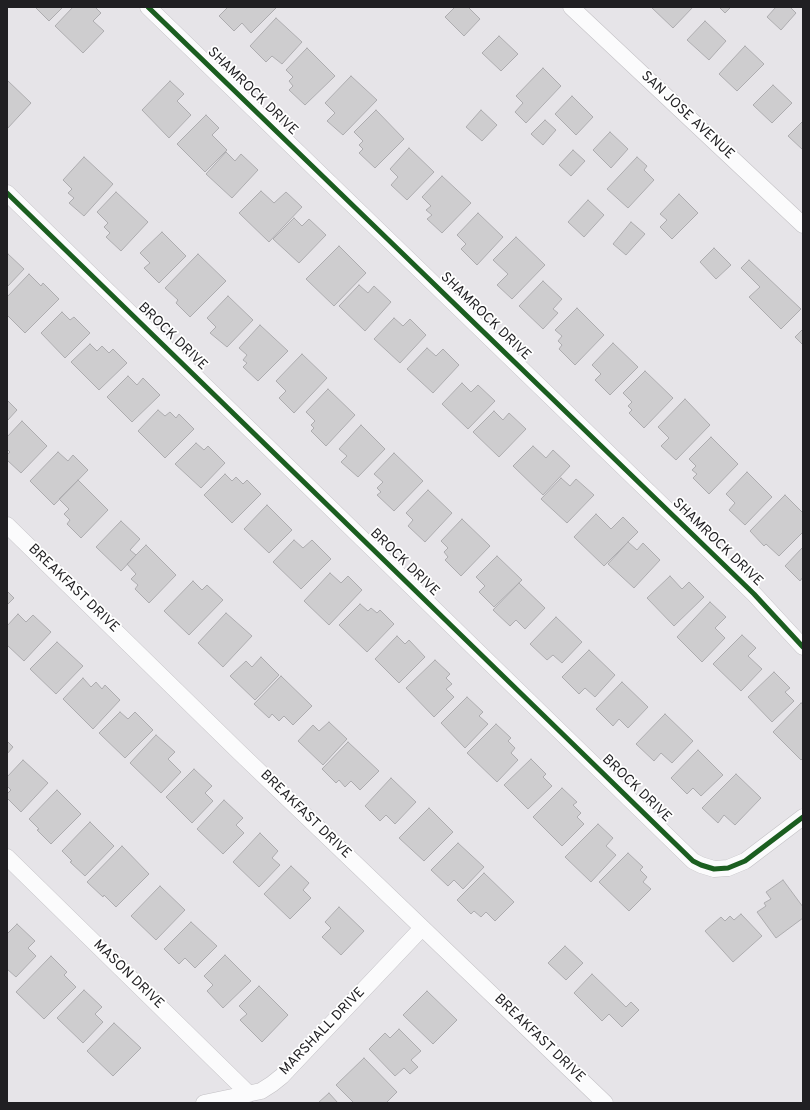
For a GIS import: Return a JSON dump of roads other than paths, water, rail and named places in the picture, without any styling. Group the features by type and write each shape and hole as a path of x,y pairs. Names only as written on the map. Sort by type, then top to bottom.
{"street":[{"name":"SHAMROCK DRIVE","path":"148,7 748,589 803,647"},
{"name":"SAN JOSE AVENUE","path":"571,7 803,225"},
{"name":"BROCK DRIVE","path":"7,193 693,860 701,865 714,869 728,868 745,860 803,816"},
{"name":"BREAKFAST DRIVE","path":"7,525 422,928 605,1103"},
{"name":"MASON DRIVE","path":"7,857 249,1094"},
{"name":"MARSHALL DRIVE","path":"204,1103 262,1091 282,1076 422,928"}]}
